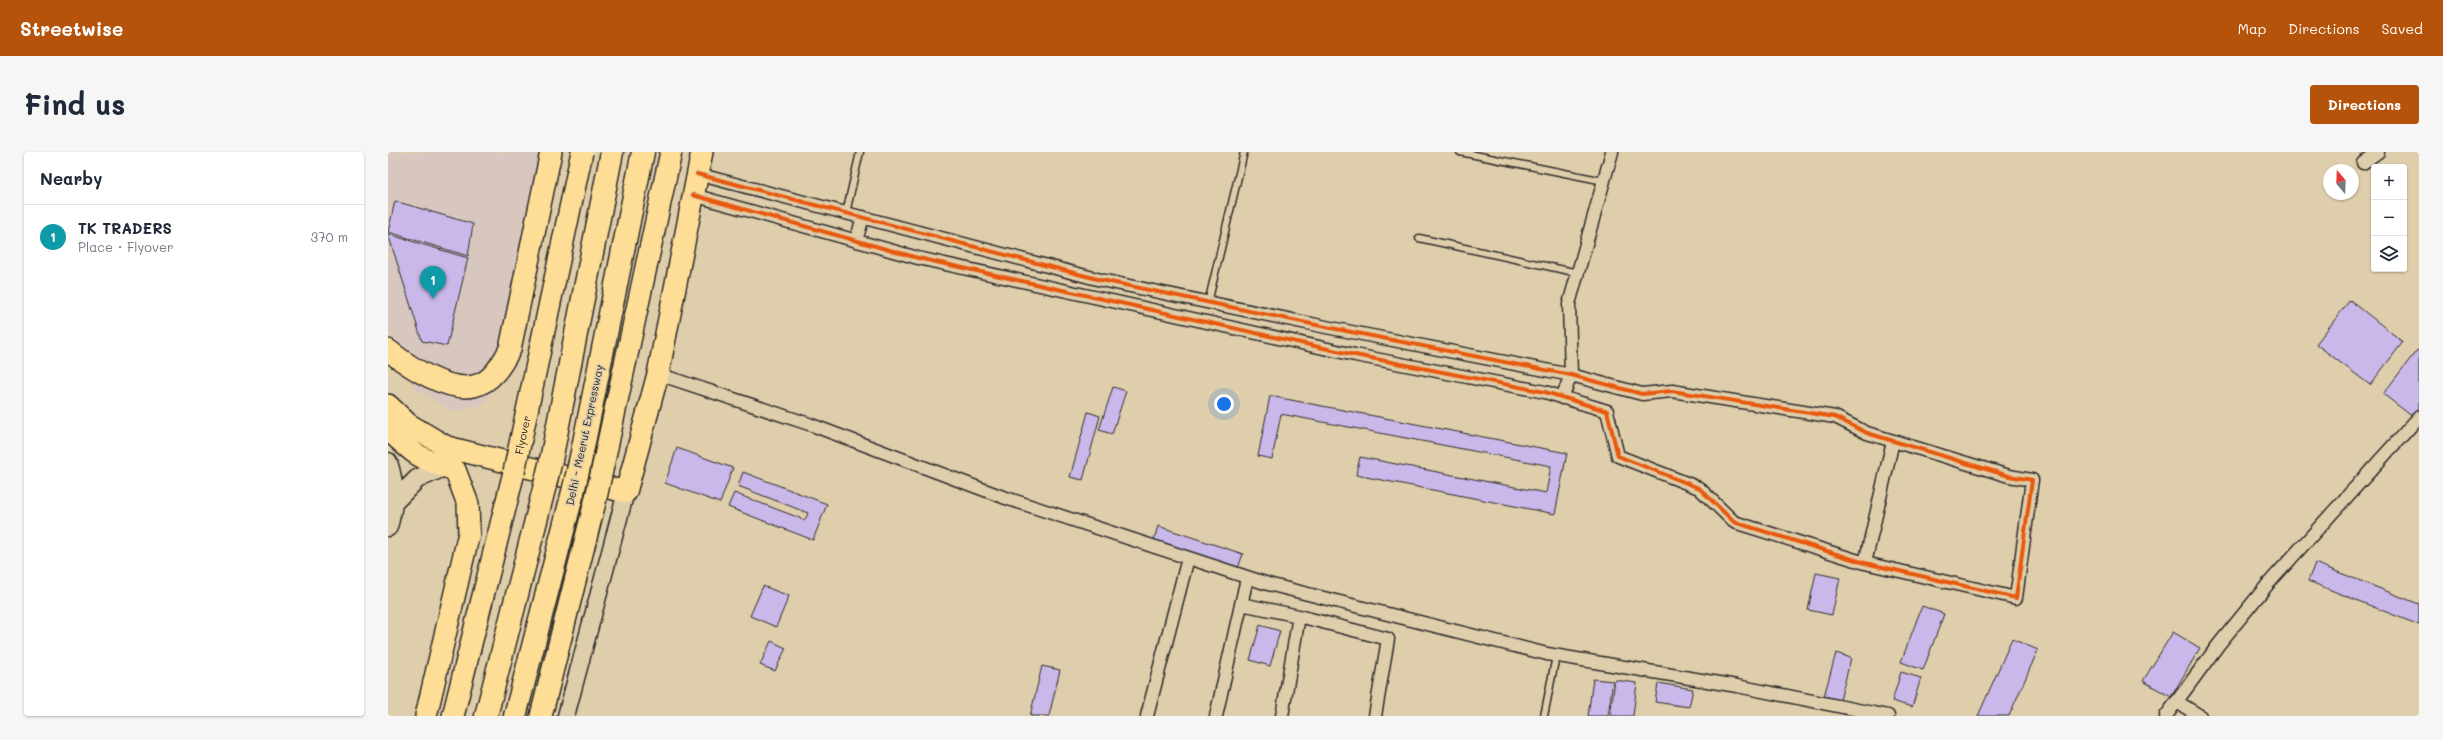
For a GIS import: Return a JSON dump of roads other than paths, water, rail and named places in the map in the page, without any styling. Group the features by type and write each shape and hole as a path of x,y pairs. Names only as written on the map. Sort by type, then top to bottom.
{"highway":[{"path":"388,350 410,367 446,384 474,386 486,380 501,367 510,350 551,152"},
{"name":"Flyover","path":"452,716 514,472 582,152"},
{"path":"486,716 551,460 612,152"},
{"name":"Delhi - Meerut Expressway","path":"515,716 580,462 643,152"},
{"path":"541,716 603,468 671,152"},
{"path":"388,405 408,424 447,447 626,492 658,374 702,152"},
{"path":"388,430 408,449 426,462 450,469 468,504 469,533 426,716"}],"main road":[{"path":"388,462 393,476 395,501 388,528"},
{"path":"395,501 417,479 450,469"}],"street":[{"path":"1562,398 1571,375 1569,304 1612,152"},
{"path":"2363,163 2378,152"},
{"path":"693,195 918,258 1355,355 1545,392 1606,411 1618,456 1699,488 1734,522 1865,563 2016,598 2032,480 2009,476 1867,433 1835,417 1672,391 1642,394 1571,375 1101,280 697,174"},
{"path":"856,241 863,217"},
{"path":"658,374 809,424 1003,497 1248,578 1556,656 1744,688 1888,716"},
{"path":"2166,716 2219,644 2268,584 2419,417"},
{"path":"1865,563 1893,440"},
{"path":"566,716 626,492"},
{"path":"1148,716 1188,558"},
{"path":"1216,716 1248,578"},
{"path":"1242,604 1299,616 1388,639 1375,716"},
{"path":"1282,716 1299,616"},
{"path":"2177,702 2200,716"}],"lane":[{"path":"846,213 860,152"},
{"path":"1208,302 1244,152"},
{"path":"1460,152 1604,181"},
{"path":"1420,238 1578,273"},
{"path":"1544,716 1556,656"}],"place":[{"name":"TK TRADERS","path":"433,299"}]}
